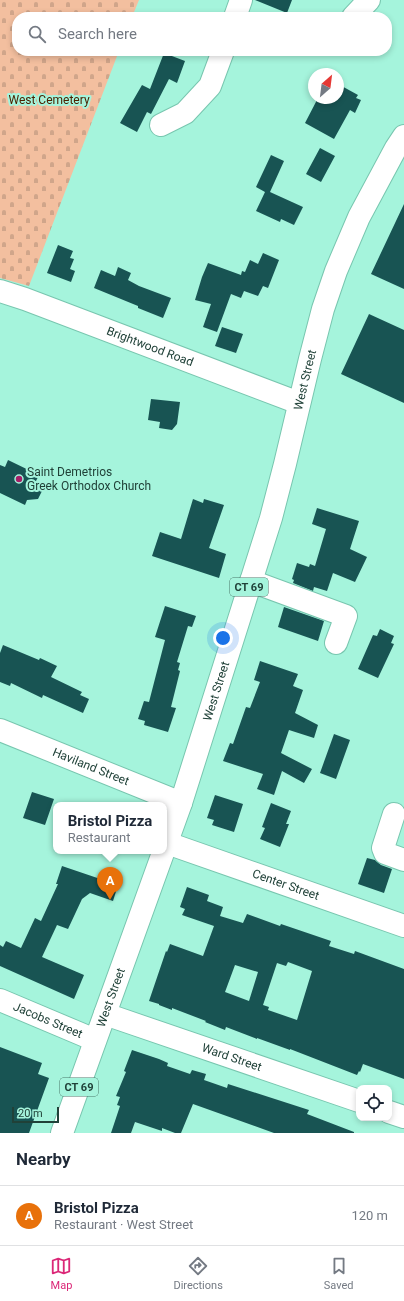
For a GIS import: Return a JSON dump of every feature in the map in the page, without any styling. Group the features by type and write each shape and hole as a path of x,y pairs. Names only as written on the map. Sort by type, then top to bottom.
{"street":[{"path":"237,12 241,0"},
{"path":"358,12 370,0"},
{"path":"161,125 185,113 210,86 221,56"},
{"name":"West Street","path":"167,843 181,803 273,510 323,309 336,271 359,216 404,136"},
{"name":"Brightwood Road","path":"0,291 299,404"},
{"path":"251,581 346,616 336,643"},
{"name":"Haviland Street","path":"0,730 181,803"},
{"path":"394,814 383,848 385,852 404,860"},
{"name":"Center Street","path":"167,843 402,920"},
{"name":"West Street","path":"62,1133 163,854"},
{"name":"Jacobs Street","path":"0,1000 95,1040"},
{"name":"Ward Street","path":"105,1014 356,1100"},
{"path":"392,1113 404,1117"}],"green space":[{"name":"West Cemetery","path":"0,0 139,0 134,12 12,12 12,56 117,56 29,286 0,278"}],"building":[{"path":"255,0 292,0 287,12"},
{"path":"163,56 172,56 185,61 177,83 169,79 151,114 147,112 137,132 120,123 142,85 150,89"},
{"path":"344,87 358,95 356,98 361,100 355,113 350,110 334,139 305,123 315,104 344,104"},
{"path":"320,148 335,156 321,182 306,174"},
{"path":"271,155 284,161 270,192 303,207 294,225 281,219 280,222 256,211 265,192 256,187"},
{"path":"404,204 404,289 371,274"},
{"path":"58,245 73,251 70,258 74,259 70,269 75,271 71,282 47,273"},
{"path":"263,253 279,260 268,288 263,286 258,296 244,291 241,298 231,294 217,332 203,327 211,304 195,300 208,263 241,275 242,271 245,272 250,260 258,264"},
{"path":"118,267 131,273 128,280 139,286 171,298 163,318 94,288 101,270 115,276"},
{"path":"369,314 404,330 404,403 341,374"},
{"path":"222,327 243,334 236,353 215,346"},
{"path":"151,399 180,402 177,424 172,430 159,428 160,422 148,420"},
{"name":"Saint Demetrios Greek Orthodox Church","path":"8,460 39,475 35,483 44,487 38,499 27,500 25,505 0,493 0,465 5,467"},
{"path":"193,499 203,503 204,499 224,505 209,548 226,554 219,578 152,556 160,532 181,539"},
{"path":"317,508 359,521 350,549 367,557 355,582 333,573 327,591 314,587 313,591 293,583 294,580 292,579 297,563 309,567 310,564 315,566 326,529 312,524"},
{"path":"165,606 196,616 192,627 188,626 177,662 180,663 178,670 180,671 171,707 176,708 168,732 144,725 145,721 138,719 144,701 149,702 165,640 155,637"},
{"path":"284,607 324,621 318,641 278,627"},
{"path":"380,629 394,636 391,643 394,644 378,678 358,669 373,635 377,636"},
{"path":"3,645 39,660 40,658 57,666 51,677 82,692 80,695 89,699 83,713 43,695 42,698 11,683 10,686 0,682 0,653"},
{"path":"260,661 298,674 293,686 303,690 295,713 318,725 314,738 289,730 281,753 312,769 304,783 282,771 274,795 257,789 263,774 223,761 230,743 233,744 246,707 250,708 260,682 254,680"},
{"path":"334,734 350,740 336,779 320,773"},
{"path":"32,792 54,799 45,825 23,818"},
{"path":"215,795 243,804 234,832 212,825 214,820 207,818"},
{"path":"271,803 291,811 286,824 289,824 280,847 260,839 265,828 262,827"},
{"path":"367,858 375,860 381,865 392,869 384,893 358,884"},
{"path":"62,866 118,885 113,901 90,893 82,899 68,929 57,925 42,957 84,975 74,999 0,966 0,945 3,947 6,941 21,948 35,918 41,921 58,884 56,884"},
{"path":"187,887 209,895 207,901 223,907 220,916 243,923 247,914 280,926 281,924 331,941 329,946 354,954 355,951 404,969 404,1079 363,1064 357,1075 290,1049 257,1039 226,1027 225,1030 172,1008 172,1010 149,1001 166,951 167,952 170,944 203,956 214,926 182,915 185,909 180,907","holes":["288,962 312,971 297,1020 268,1010 269,1007 263,1005 277,963 286,966","235,965 258,972 249,1001 225,992"]},
{"path":"0,1047 42,1063 38,1074 49,1078 29,1133 0,1133"},
{"path":"132,1050 159,1059 168,1063 167,1066 190,1074 192,1070 206,1074 204,1080 227,1088 228,1084 309,1110 307,1114 354,1133 274,1133 193,1104 181,1133 175,1133 162,1128 162,1131 135,1122 131,1133 111,1133 120,1106 117,1105 120,1097 116,1096 126,1072 124,1071"}],"place":[{"name":"Saint Demetrios Greek Orthodox Church","path":"19,479"},
{"name":"Bristol Pizza","path":"110,900"}]}
